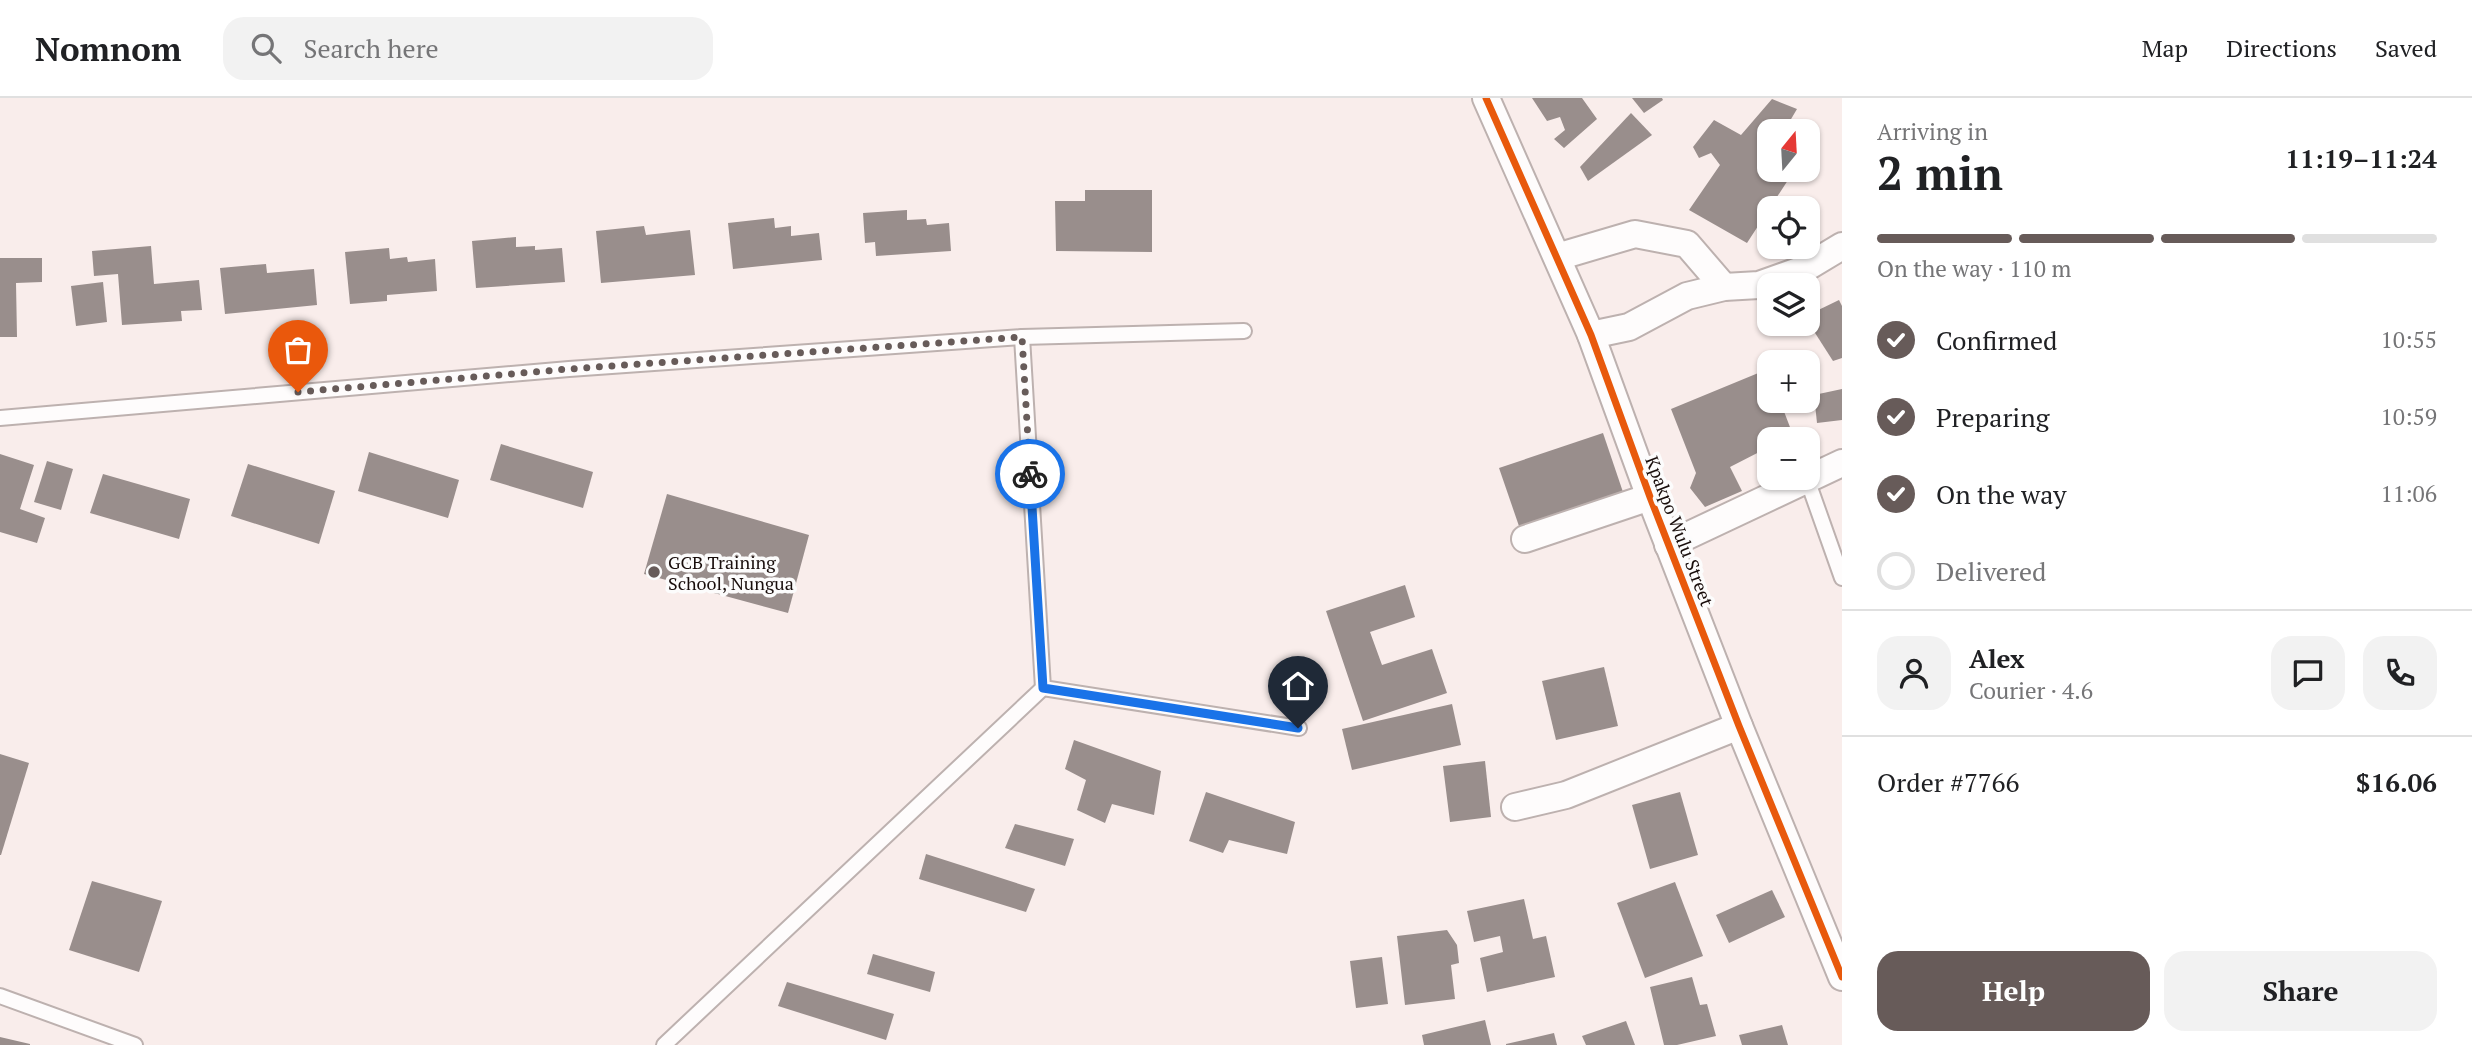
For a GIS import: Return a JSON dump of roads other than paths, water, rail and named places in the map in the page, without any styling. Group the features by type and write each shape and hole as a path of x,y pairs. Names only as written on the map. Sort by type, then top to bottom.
{"street":[{"name":"Kpakpo Wulu Street","path":"1486,98 1591,335 1668,545 1842,977"},
{"path":"1557,257 1635,234 1687,244 1724,287"},
{"path":"1591,335 1629,327 1687,296 1724,287 1759,285 1804,268 1842,247"},
{"path":"1820,473 1842,463"},
{"path":"1668,545 1784,490"},
{"path":"1525,539 1650,497"},
{"path":"1515,807 1566,795 1739,726"}],"lane":[{"path":"0,418 569,369 1022,337 1244,331"},
{"path":"1022,337 1043,688"},
{"path":"1811,490 1842,578"},
{"path":"1043,688 1298,728"},
{"path":"664,1045 1043,688"},
{"path":"0,996 135,1045"}],"place":[{"name":"GCB Training School, Nungua","path":"654,572"}]}
